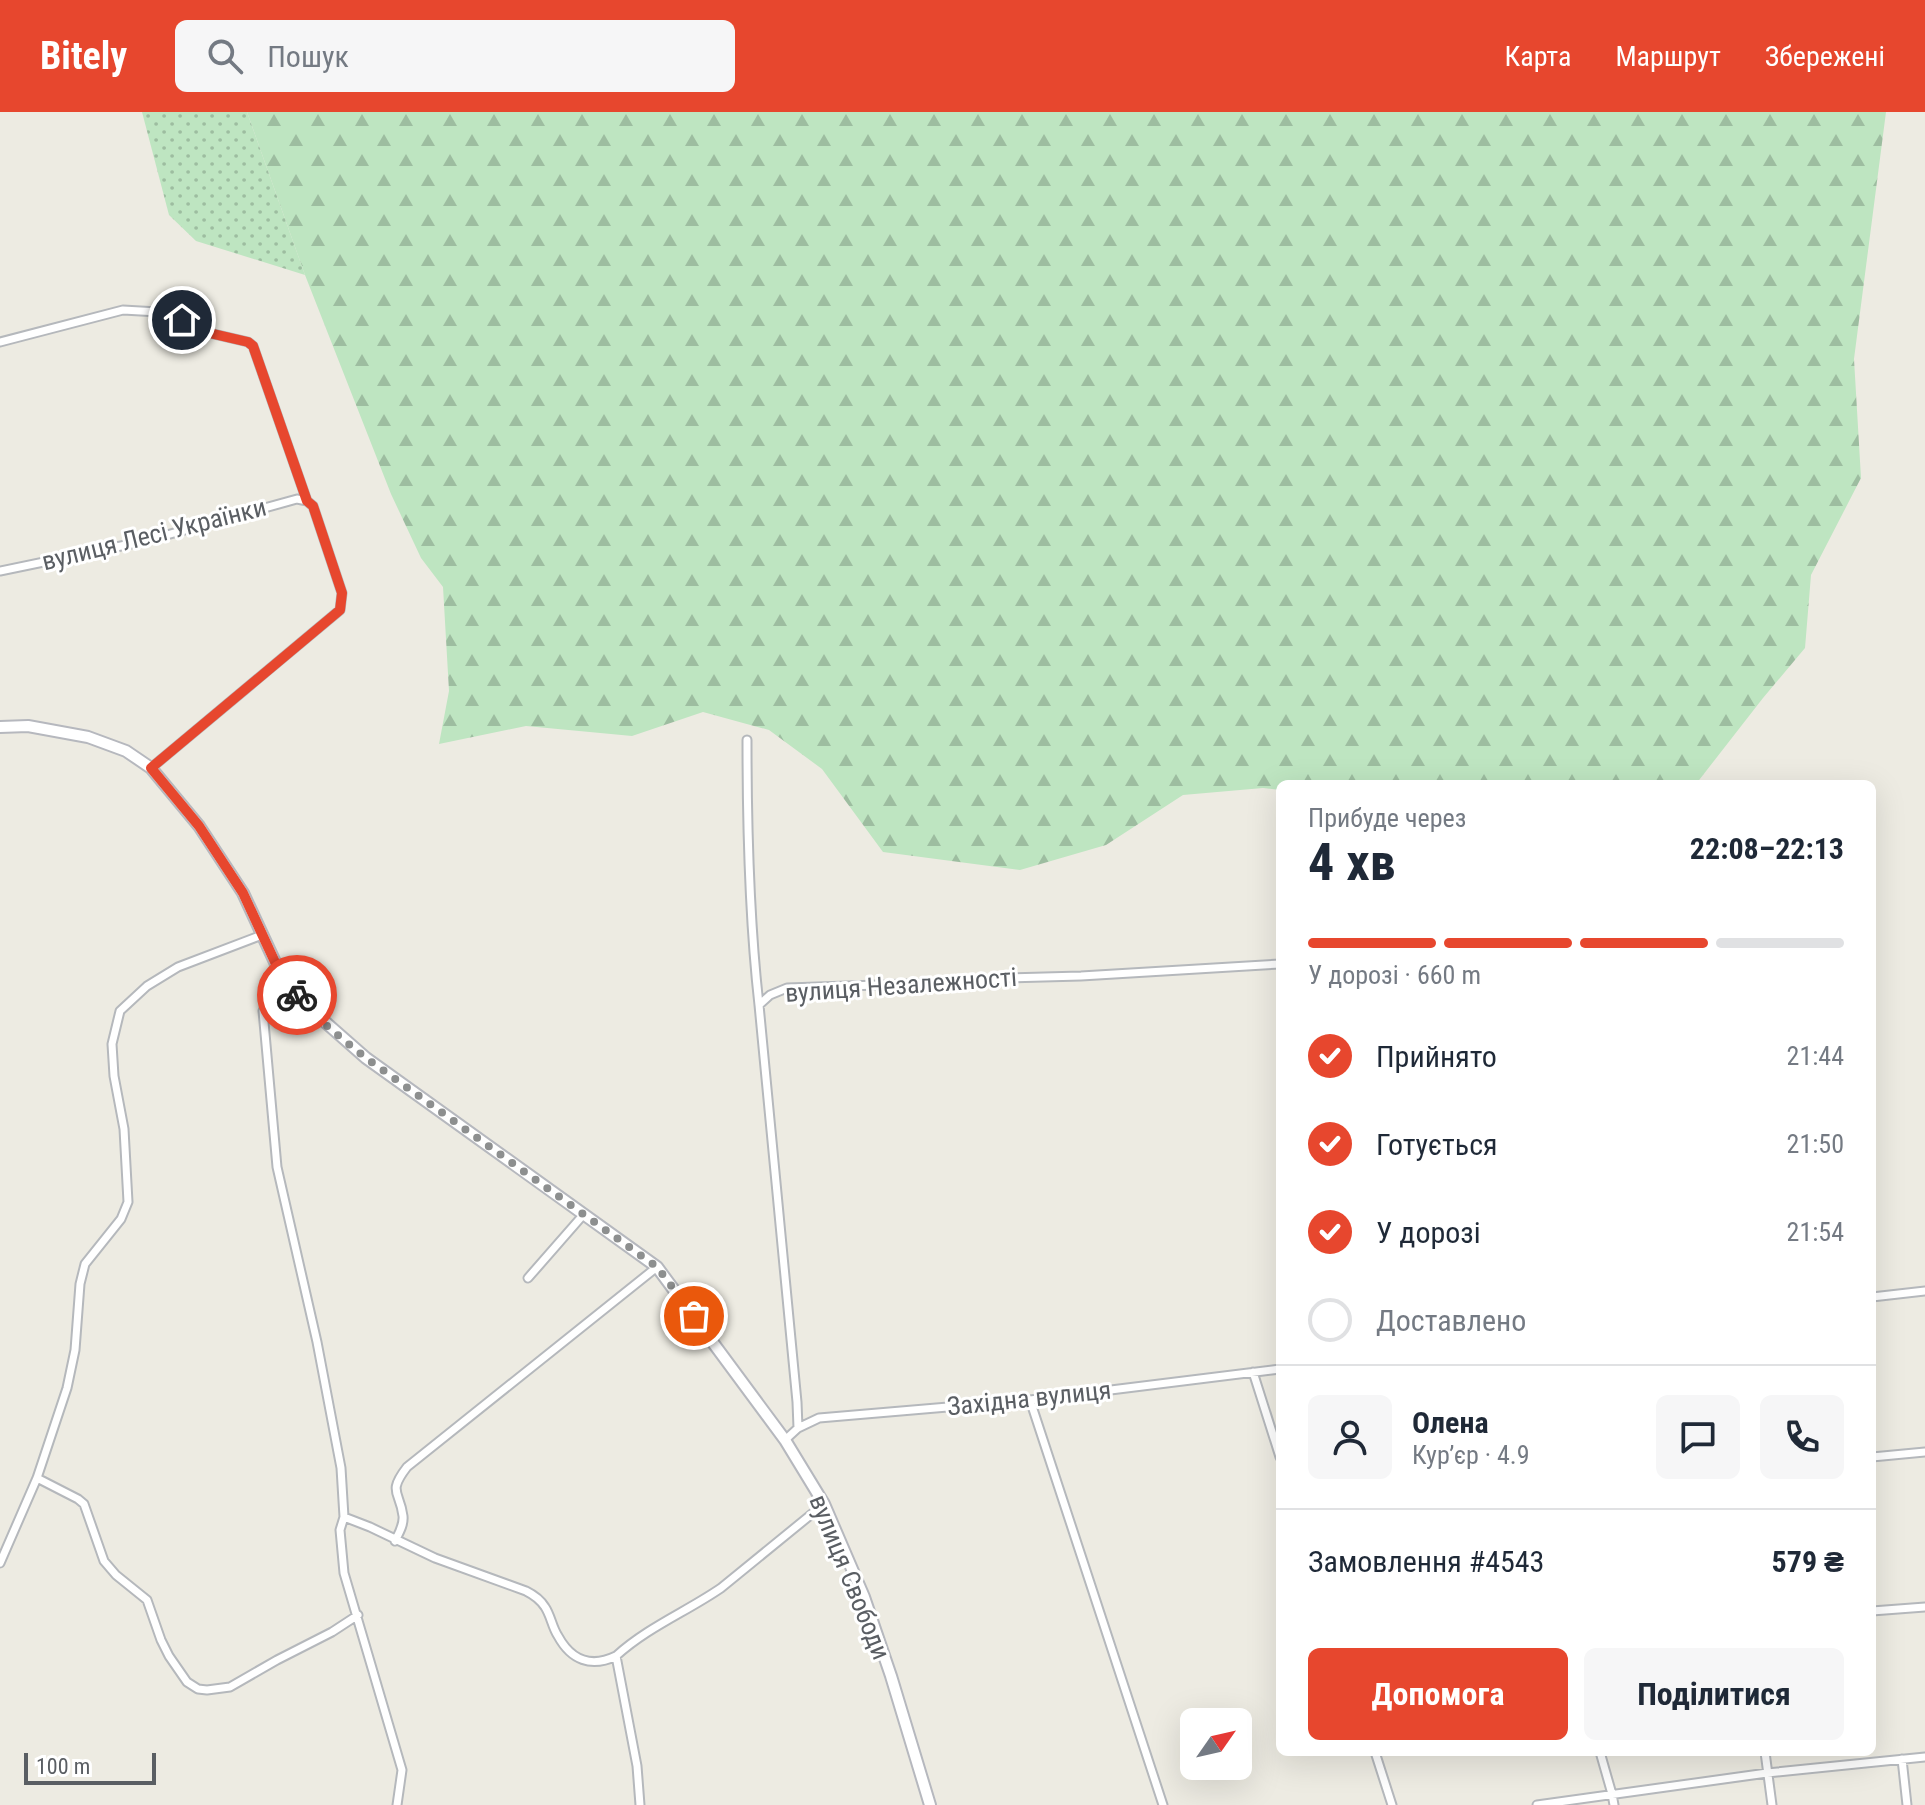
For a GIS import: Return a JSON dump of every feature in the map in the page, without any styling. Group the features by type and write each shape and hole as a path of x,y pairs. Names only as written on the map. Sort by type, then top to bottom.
{"street":[{"path":"0,342 123,310 158,312 205,332 248,342 253,346 307,501 313,506 342,593 340,610 151,768"},
{"name":"вулиця Лесі Українки","path":"0,571 145,541 297,499 307,501"},
{"name":"вулиця Свободи","path":"0,727 28,726 88,737 126,751 151,768 199,826 243,893 281,975 308,1007 366,1058 657,1267 785,1440 824,1504 864,1597 930,1805"},
{"path":"747,740 750,896 759,1005"},
{"path":"0,1563 37,1478 67,1388 75,1350 80,1284 85,1264 121,1219 128,1202 124,1129 114,1076 112,1044 120,1011 147,986 178,967 262,935"},
{"name":"вулиця Незалежності","path":"798,1428 759,1005 770,995 787,988 968,982 1276,964"},
{"path":"281,975 263,1011 277,1167 317,1342 341,1468 344,1517 340,1530 344,1573 402,1770 397,1805"},
{"path":"528,1278 584,1214"},
{"path":"395,1541 402,1528 403,1515 396,1494 397,1479 407,1467 657,1267"},
{"path":"1876,1297 1925,1291"},
{"name":"Західна вулиця","path":"785,1440 798,1428 819,1418 1030,1400 1276,1369"},
{"path":"1253,1372 1276,1444"},
{"path":"1030,1400 1163,1805"},
{"path":"1876,1457 1925,1452"},
{"path":"37,1478 84,1504 104,1561 147,1600 169,1656 187,1682 198,1689 230,1687 358,1615"},
{"path":"344,1517 395,1541 537,1597 548,1611 563,1644 582,1660 593,1663 616,1656 655,1626 721,1588 824,1504"},
{"path":"1876,1611 1925,1607"},
{"path":"616,1656 637,1766 640,1805"},
{"path":"1376,1756 1392,1805"},
{"path":"1601,1756 1614,1805"},
{"path":"1765,1756 1772,1805"},
{"path":"1537,1805 1767,1773 1925,1757"},
{"path":"1902,1759 1907,1805"}],"green space":[{"path":"142,112 247,112 305,275 196,241 169,215"},
{"path":"247,112 1886,112 1854,359 1861,478 1811,575 1805,648 1699,780 1276,780 1276,790 1183,795 1106,845 1020,870 883,852 822,769 769,730 703,712 632,736 526,726 439,744 449,691 443,587 421,558 391,494 305,275"}],"way so far":[{"path":"297,995 329,1028 366,1058 657,1267 694,1316"}],"route":[{"path":"182,320 205,332 248,342 253,346 342,593 340,610 151,768 199,826 243,893 281,975 297,995"}]}
